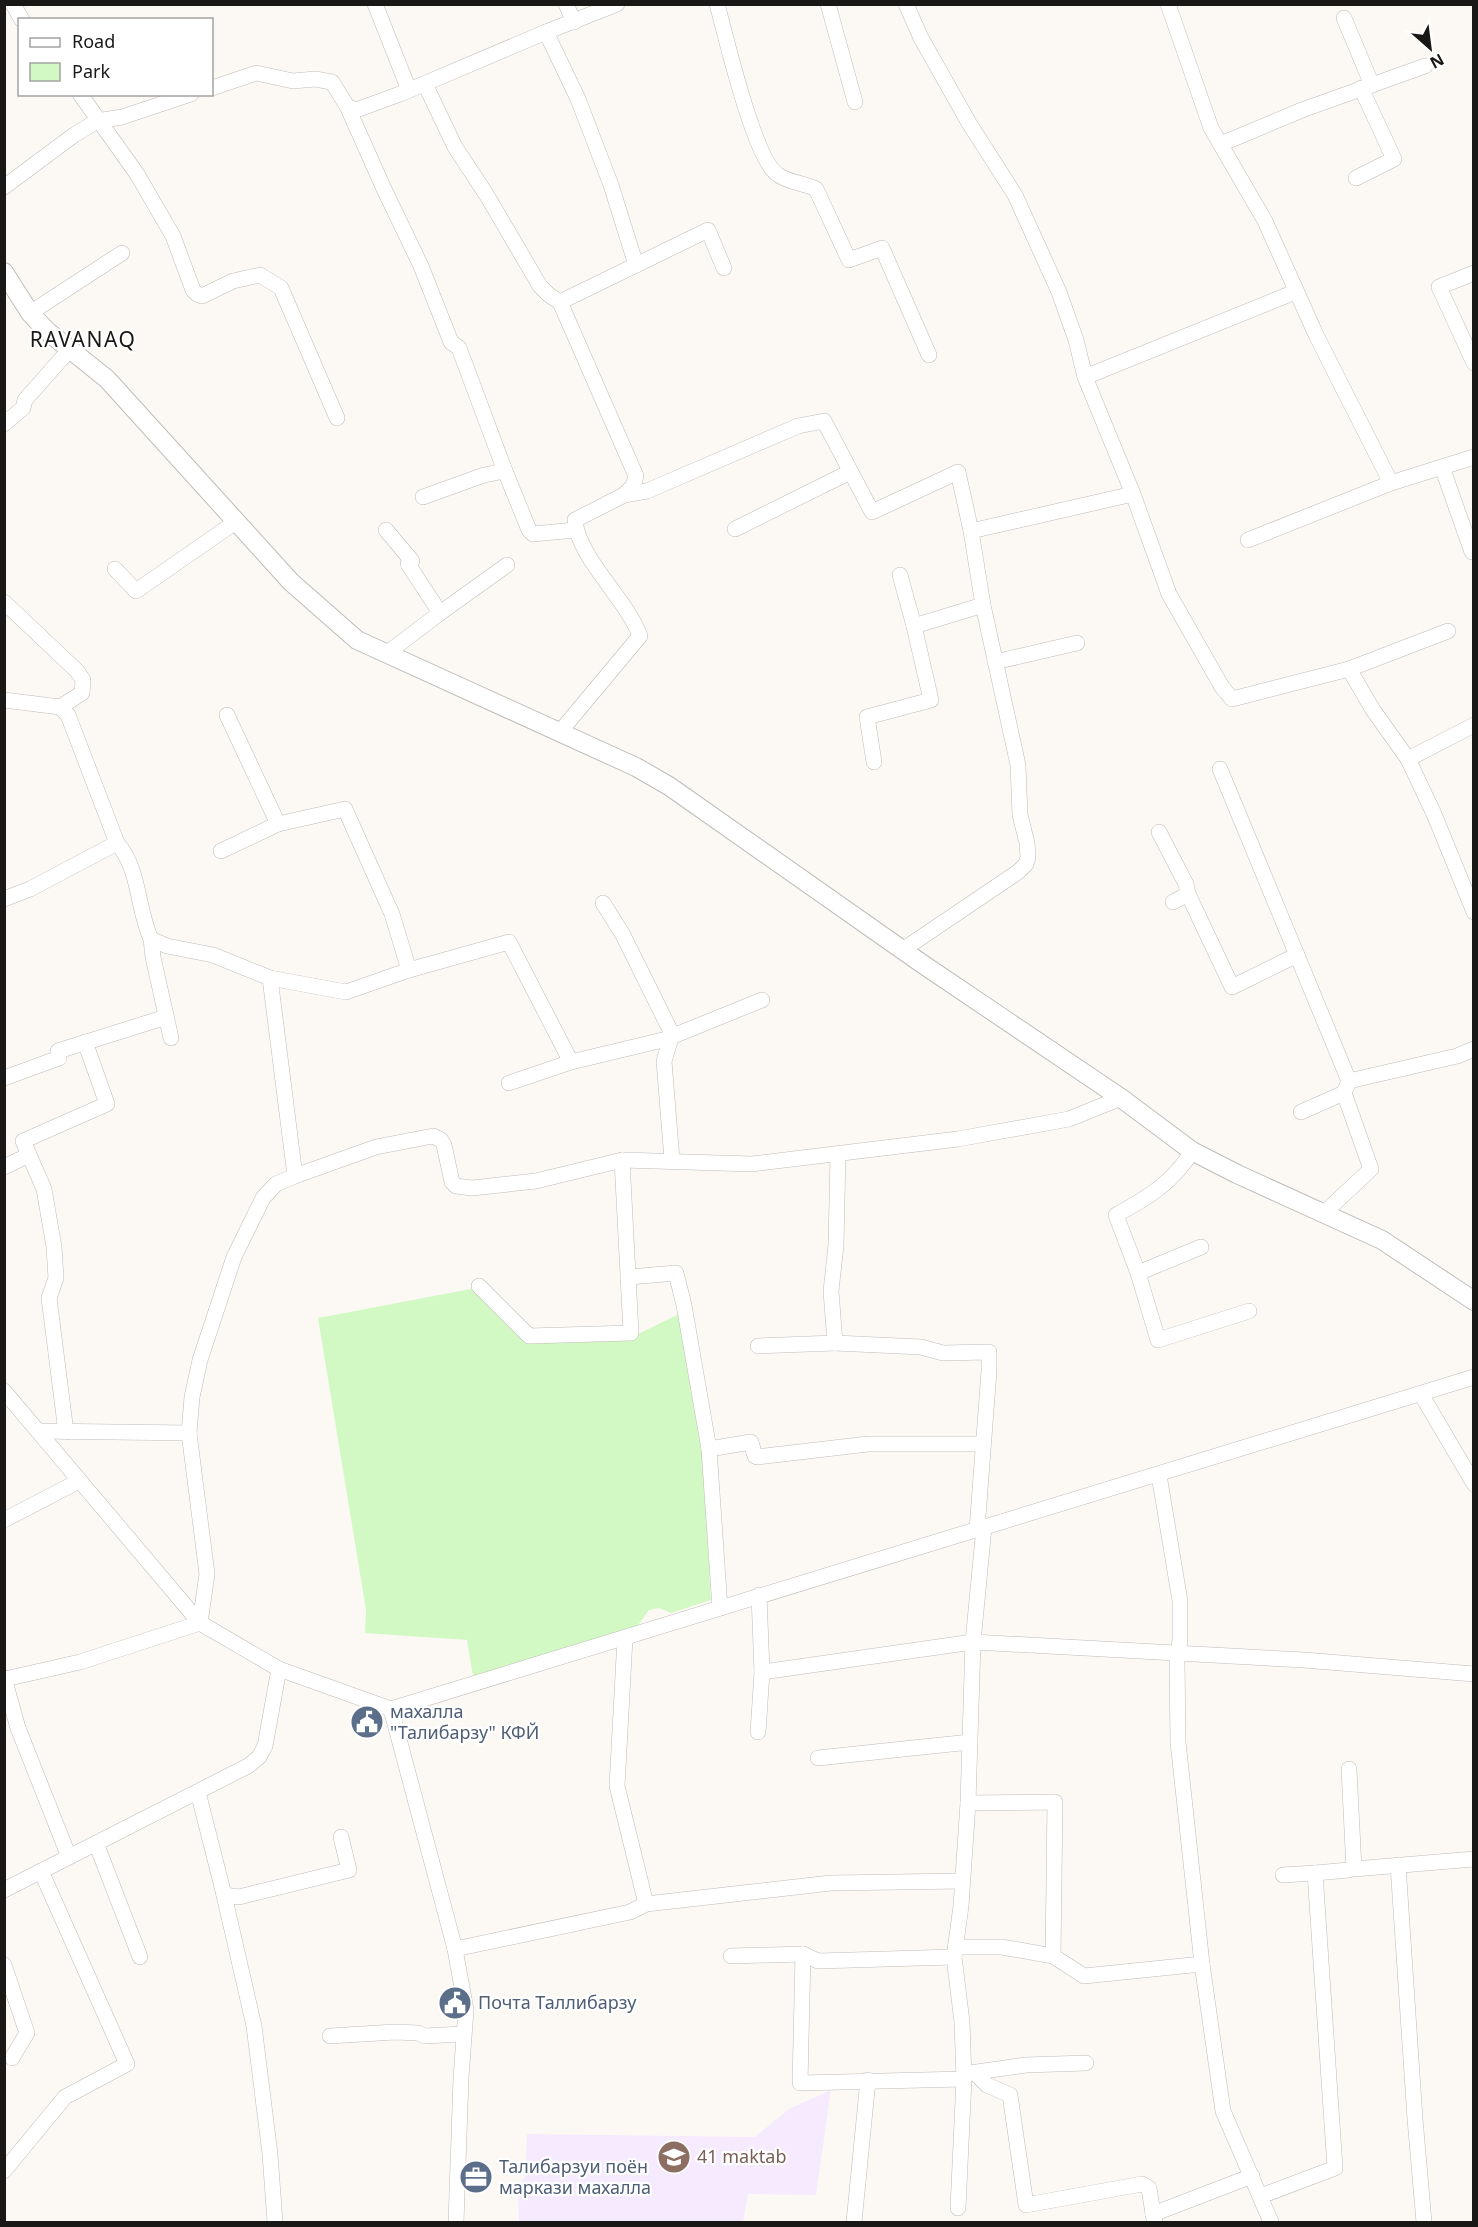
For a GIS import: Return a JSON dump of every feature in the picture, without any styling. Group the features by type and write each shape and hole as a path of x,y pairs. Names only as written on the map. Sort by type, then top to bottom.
{"main road":[{"path":"4,272 30,313 70,350 107,379 291,582 357,640 636,767 669,786 1121,1098 1192,1152 1382,1240 1473,1301"}],"street":[{"path":"12,4 21,18"},
{"path":"375,4 409,90"},
{"path":"566,4 574,22"},
{"path":"347,106 356,110 409,90 617,4"},
{"path":"717,4 742,93 766,163 778,176 816,189 849,260 882,248 928,355"},
{"path":"828,4 855,102"},
{"path":"906,4 921,38 969,123 1015,195 1059,292 1076,340 1085,377 1133,494 1169,594 1222,687 1232,699 1349,669 1448,631"},
{"path":"1167,4 1211,128 1265,221 1295,292 1391,483"},
{"path":"1344,18 1394,159 1356,178"},
{"path":"546,32 578,99 607,174 636,265"},
{"path":"1221,144 1302,110 1425,66"},
{"path":"213,88 256,73 293,81 315,79 332,82 347,106 422,266 452,342 459,348 529,530 533,534 575,530"},
{"path":"424,84 455,147 486,194 540,286 560,302 636,476 633,486 624,495"},
{"path":"81,96 137,174 168,227 193,290 197,294 202,296 233,281 260,275 281,288 337,418"},
{"path":"4,187 74,135 97,121 122,117 185,96"},
{"path":"560,302 708,230 724,268"},
{"path":"30,313 122,253"},
{"path":"1473,273 1439,287 1473,363"},
{"path":"1085,377 1295,292"},
{"path":"4,424 23,408 25,400 70,350"},
{"path":"559,733 640,636 634,621 585,550 575,530 574,520 624,495 647,491 798,426 824,421 872,512 958,472 971,531 983,605 1018,765 1020,816 1028,857 1026,864 1012,877 904,949"},
{"path":"1248,540 1391,483 1473,457"},
{"path":"1442,467 1472,552"},
{"path":"423,498 484,475 505,471"},
{"path":"735,529 850,472"},
{"path":"971,531 1133,494"},
{"path":"115,569 136,591 237,521"},
{"path":"386,530 412,561 408,564 440,613"},
{"path":"386,654 507,565"},
{"path":"874,762 867,717 931,700 900,574"},
{"path":"4,602 78,671 83,680 82,693 60,707"},
{"path":"914,626 983,605"},
{"path":"995,662 1077,643"},
{"path":"1349,669 1373,710 1408,759 1434,814 1473,912"},
{"path":"4,700 60,707 68,715 117,843 124,850 138,889 146,927 151,939 171,1038"},
{"path":"227,715 278,824"},
{"path":"1408,759 1473,725"},
{"path":"1221,769 1297,955 1346,1087 1371,1169 1324,1213"},
{"path":"221,851 278,824 345,808 392,914 409,970"},
{"path":"1159,832 1186,885 1188,894 1232,987 1297,955"},
{"path":"4,899 30,889 117,843"},
{"path":"1173,902 1188,894"},
{"path":"603,903 622,935 672,1037 664,1060 672,1160"},
{"path":"151,939 167,946 213,955 270,978 346,992 409,970 509,942 571,1062"},
{"path":"270,978 294,1176"},
{"path":"509,1083 571,1062 672,1037 762,1000"},
{"path":"4,1078 59,1058 58,1052 166,1017"},
{"path":"66,1432 49,1298 56,1278 54,1247 44,1189 22,1141 107,1104 85,1042"},
{"path":"1301,1112 1346,1087 1457,1056 1473,1049"},
{"path":"200,1623 207,1574 189,1433 192,1397 200,1360 234,1257 263,1198 276,1184 376,1147 433,1136 441,1140 444,1145 452,1182 462,1187 536,1181 622,1160 752,1164 958,1139 1069,1119 1121,1098"},
{"path":"1192,1152 1182,1169 1157,1190 1116,1215 1138,1273 1158,1340 1249,1311"},
{"path":"4,1167 29,1155"},
{"path":"835,1343 831,1291 836,1245 838,1155"},
{"path":"479,1286 529,1336 631,1333 622,1160"},
{"path":"1138,1273 1201,1247"},
{"path":"629,1276 676,1273 684,1305 709,1449 720,1608"},
{"path":"758,1346 835,1343 921,1347 943,1353 989,1352 982,1444 981,1529 973,1642 968,1803 955,1952 967,2075 958,2208"},
{"path":"4,1391 200,1623 279,1669 391,1709 1473,1377"},
{"path":"1421,1394 1473,1484"},
{"path":"38,1431 189,1433"},
{"path":"709,1449 751,1442 757,1457 868,1444 982,1444"},
{"path":"1159,1475 1180,1601 1178,1742 1202,1964 1223,2111 1272,2223"},
{"path":"4,1520 79,1481"},
{"path":"758,1732 762,1672 759,1595"},
{"path":"69,1857 8,1708 4,1678 80,1662 200,1623"},
{"path":"625,1638 617,1786 646,1904"},
{"path":"762,1672 973,1642 1351,1663 1473,1674"},
{"path":"4,1890 248,1766 259,1757 265,1746 279,1669"},
{"path":"391,1709 455,1949 466,2010 463,2034 456,2223"},
{"path":"818,1758 970,1742"},
{"path":"1349,1769 1354,1869 1473,1859"},
{"path":"198,1792 254,2026 270,2154 275,2223"},
{"path":"968,1803 1055,1802 1053,1956"},
{"path":"224,1895 239,1897 349,1870 341,1837"},
{"path":"96,1843 140,1957"},
{"path":"1398,1865 1414,2119 1424,2223"},
{"path":"1283,1875 1349,1870"},
{"path":"4,2171 64,2097 127,2064 41,1871"},
{"path":"1261,2196 1335,2168 1315,1873"},
{"path":"455,1949 630,1912 646,1904 831,1883 962,1881"},
{"path":"731,1956 803,1953 818,1961 1002,1947 1053,1956 1084,1976 1202,1964"},
{"path":"803,1953 800,2083 967,2075 1026,2065 1086,2063"},
{"path":"4,1965 27,2033 12,2058"},
{"path":"330,2036 395,2032 418,2033 425,2036 463,2034"},
{"path":"967,2075 1010,2095 1026,2205 1142,2184 1149,2188 1154,2218 1252,2176"},
{"path":"854,2223 868,2080"}],"shaded area":[{"name":"41 maktab","path":"831,2090 816,2195 748,2194 743,2222 519,2222 518,2186 525,2177 527,2134 755,2137 789,2109"}],"green space":[{"path":"476,1288 528,1342 626,1340 681,1313 703,1460 711,1600 671,1613 659,1608 649,1610 636,1628 473,1676 467,1640 365,1633 366,1610 318,1318"}],"place":[{"name":"махалла \"Талибарзу\" КФЙ","path":"367,1722"},
{"name":"Почта Таллибарзу","path":"455,2003"},
{"name":"41 maktab","path":"674,2157"},
{"name":"Талибарзуи поён маркази махалла","path":"476,2177"}],"district":[{"name":"RAVANAQ","path":"83,340"}]}
